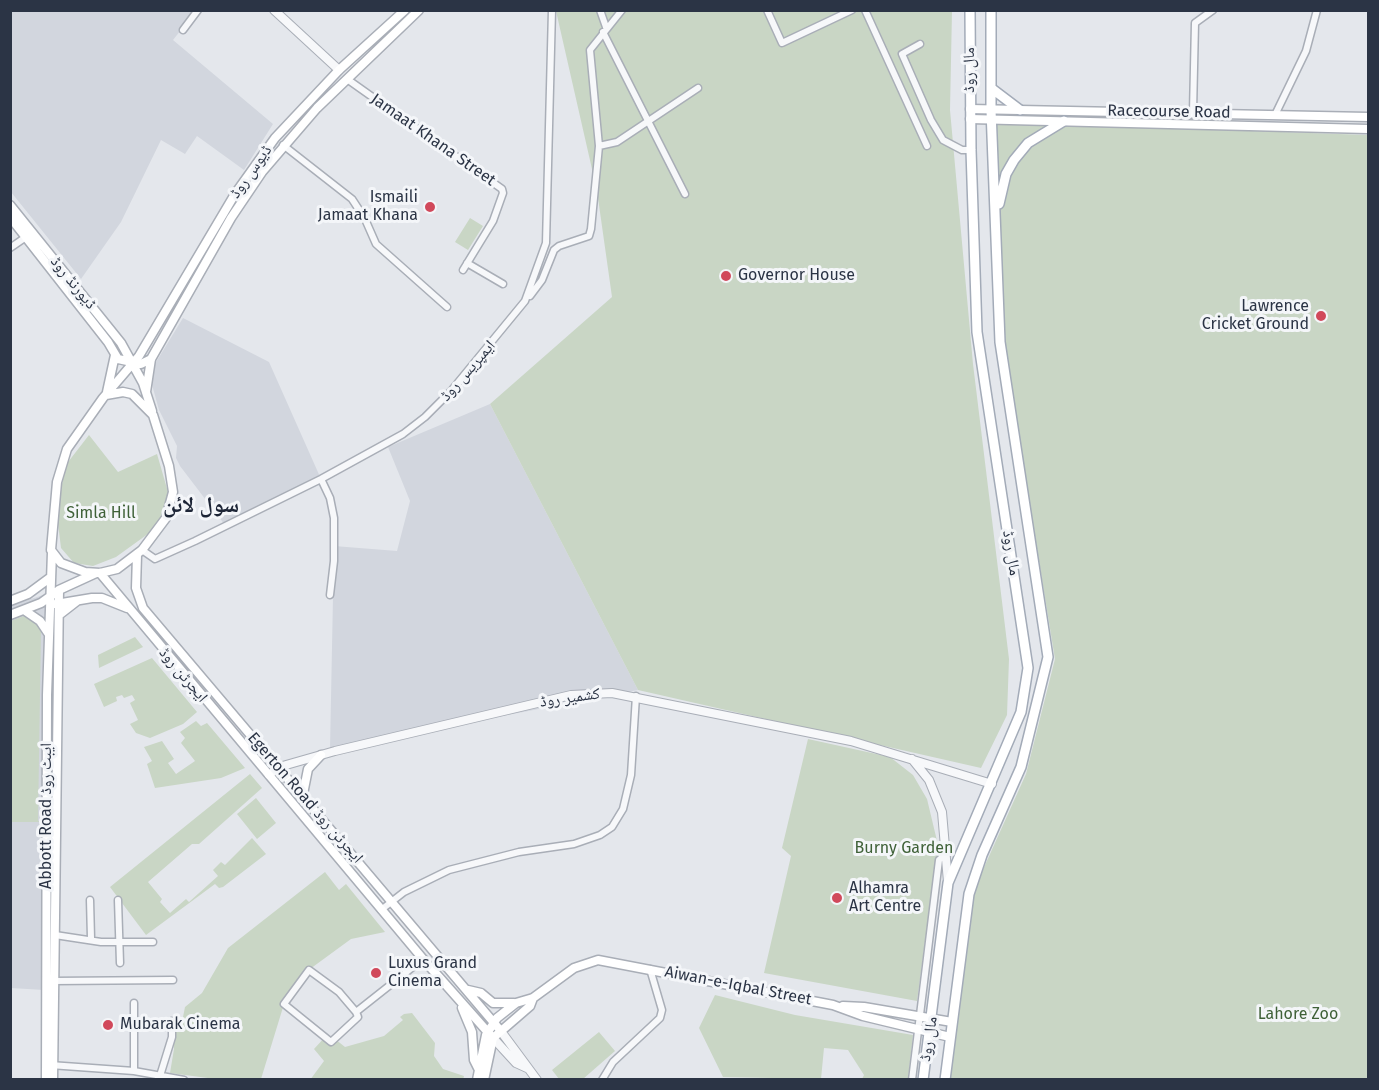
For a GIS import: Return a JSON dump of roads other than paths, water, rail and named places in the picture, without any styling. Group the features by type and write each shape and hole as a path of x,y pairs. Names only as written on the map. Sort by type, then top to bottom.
{"main road":[{"name":"ڈیوس روڈ","path":"106,395 133,363 242,183 275,138 339,70 405,10"},
{"name":"ڈیوس روڈ","path":"146,392 151,359 231,218 283,145 419,10"},
{"name":"مال روڈ","path":"923,1080 933,1018 948,883 1021,712 1028,668 977,332 970,114 970,10"},
{"name":"مال روڈ","path":"945,1080 969,894 982,855 1021,767 1048,657 1000,342 991,114 991,10"},
{"path":"991,88 1020,110"},
{"name":"Racecourse Road","path":"991,114 1020,110 1368,117"},
{"name":"Racecourse Road","path":"970,114 1064,121 1368,129"},
{"path":"996,213 1006,174 1014,160 1029,143 1064,121"},
{"name":"ڈیورنڈ روڈ","path":"10,206 114,334 133,363 153,415"},
{"name":"ڈیورنڈ روڈ","path":"10,217 108,342 115,355"},
{"path":"115,355 121,361 133,363 143,364 151,359"},
{"path":"98,573 66,566 52,552 52,517 60,465 74,439 106,395 115,355"},
{"path":"47,602 59,590 98,573 117,568 140,552 166,518 173,492 169,466 153,415 132,394 123,392 106,395"},
{"name":"Abbott Road ایبٹ روڈ","path":"52,552 47,602 51,824 50,1065 53,1080"},
{"name":"Egerton Road ایجرٹن روڈ","path":"140,552 136,588 143,608 303,794 500,1030"},
{"name":"ایجرٹن روڈ","path":"98,573 269,775"},
{"path":"11,600 28,594 51,577"},
{"name":"Abbott Road ایبٹ روڈ","path":"51,824 59,590"},
{"path":"10,615 47,602 77,602 102,598 127,608"},
{"path":"59,615 77,602"},
{"path":"24,610 40,621 48,633"},
{"path":"303,794 308,769 321,755"},
{"name":"Egerton Road ایجرٹن روڈ","path":"269,775 381,910 490,1035"},
{"name":"Abbott Road ایبٹ روڈ","path":"46,1080 50,1065 54,981 55,935 51,902"},
{"name":"Aiwan-e-Iqbal Street","path":"490,1035 494,1022 516,1003 533,998 557,979 587,963 606,960 833,1005 863,1016 950,1037"},
{"path":"468,990 481,993 493,1003 516,1003"},
{"name":"Aiwan-e-Iqbal Street","path":"490,1035 500,1030 530,1006 533,998"},
{"path":"459,1001 472,1032 474,1060 478,1075"},
{"path":"833,1005 920,1015 952,1022"},
{"path":"478,1075 490,1035"},
{"path":"484,1080 490,1035"}],"street":[{"path":"183,30 198,10"},
{"path":"274,10 339,70"},
{"name":"ایمپریس روڈ","path":"140,552 155,558 385,446 425,417 475,365 525,301 546,243 552,10"},
{"path":"600,10 605,29 648,122 685,194"},
{"path":"525,301 542,280 554,250 588,236 599,146 590,50 622,10"},
{"path":"767,10 782,43 852,10"},
{"path":"866,10 927,146"},
{"path":"1193,112 1194,23 1213,10"},
{"path":"1275,115 1306,51 1317,10"},
{"path":"920,44 902,54 931,120 943,140 963,150 971,150"},
{"name":"Jamaat Khana Street","path":"347,79 502,189 503,193 493,221 463,270"},
{"path":"599,146 616,142 698,88"},
{"path":"283,145 352,199 365,219 376,244 447,307"},
{"path":"10,248 27,237"},
{"path":"467,263 503,284"},
{"path":"321,479 330,498 334,518 334,561 330,595"},
{"name":"کشمیر روڈ","path":"269,775 279,767 321,755 571,696 612,693 851,741 992,784"},
{"path":"381,910 404,892 449,870 519,852 574,844 600,836 612,826 623,809 631,775 636,696"},
{"path":"911,758 929,780 938,800 944,822 948,883"},
{"path":"912,1080 939,860 946,854"},
{"path":"90,900 91,938"},
{"path":"118,900 120,963"},
{"path":"55,935 91,938 101,942 153,942"},
{"path":"356,1012 423,959"},
{"path":"602,1080 613,1062 660,1018 662,1010 650,969"},
{"path":"309,970 339,992 356,1012 358,1017 331,1042 284,1004 309,970"},
{"path":"54,981 173,980"},
{"path":"134,1003 134,1071"},
{"path":"159,1078 172,1037 172,1021"},
{"path":"500,1030 537,1080"},
{"path":"490,1035 516,1063 527,1068"},
{"path":"50,1065 134,1071 159,1078 184,1080"}],"place":[{"name":"Ismaili Jamaat Khana","path":"430,207"},
{"name":"Governor House","path":"726,276"},
{"name":"Lawrence Cricket Ground","path":"1321,316"},
{"name":"Alhamra Art Centre","path":"837,898"},
{"name":"Luxus Grand Cinema","path":"376,973"},
{"name":"Mubarak Cinema","path":"108,1025"}],"district":[{"name":"سول لائن","path":"201,506"}],"park label":[{"name":"Simla Hill","path":"101,514"},
{"name":"Burny Garden","path":"904,849"},
{"name":"Lahore Zoo","path":"1298,1015"}]}
